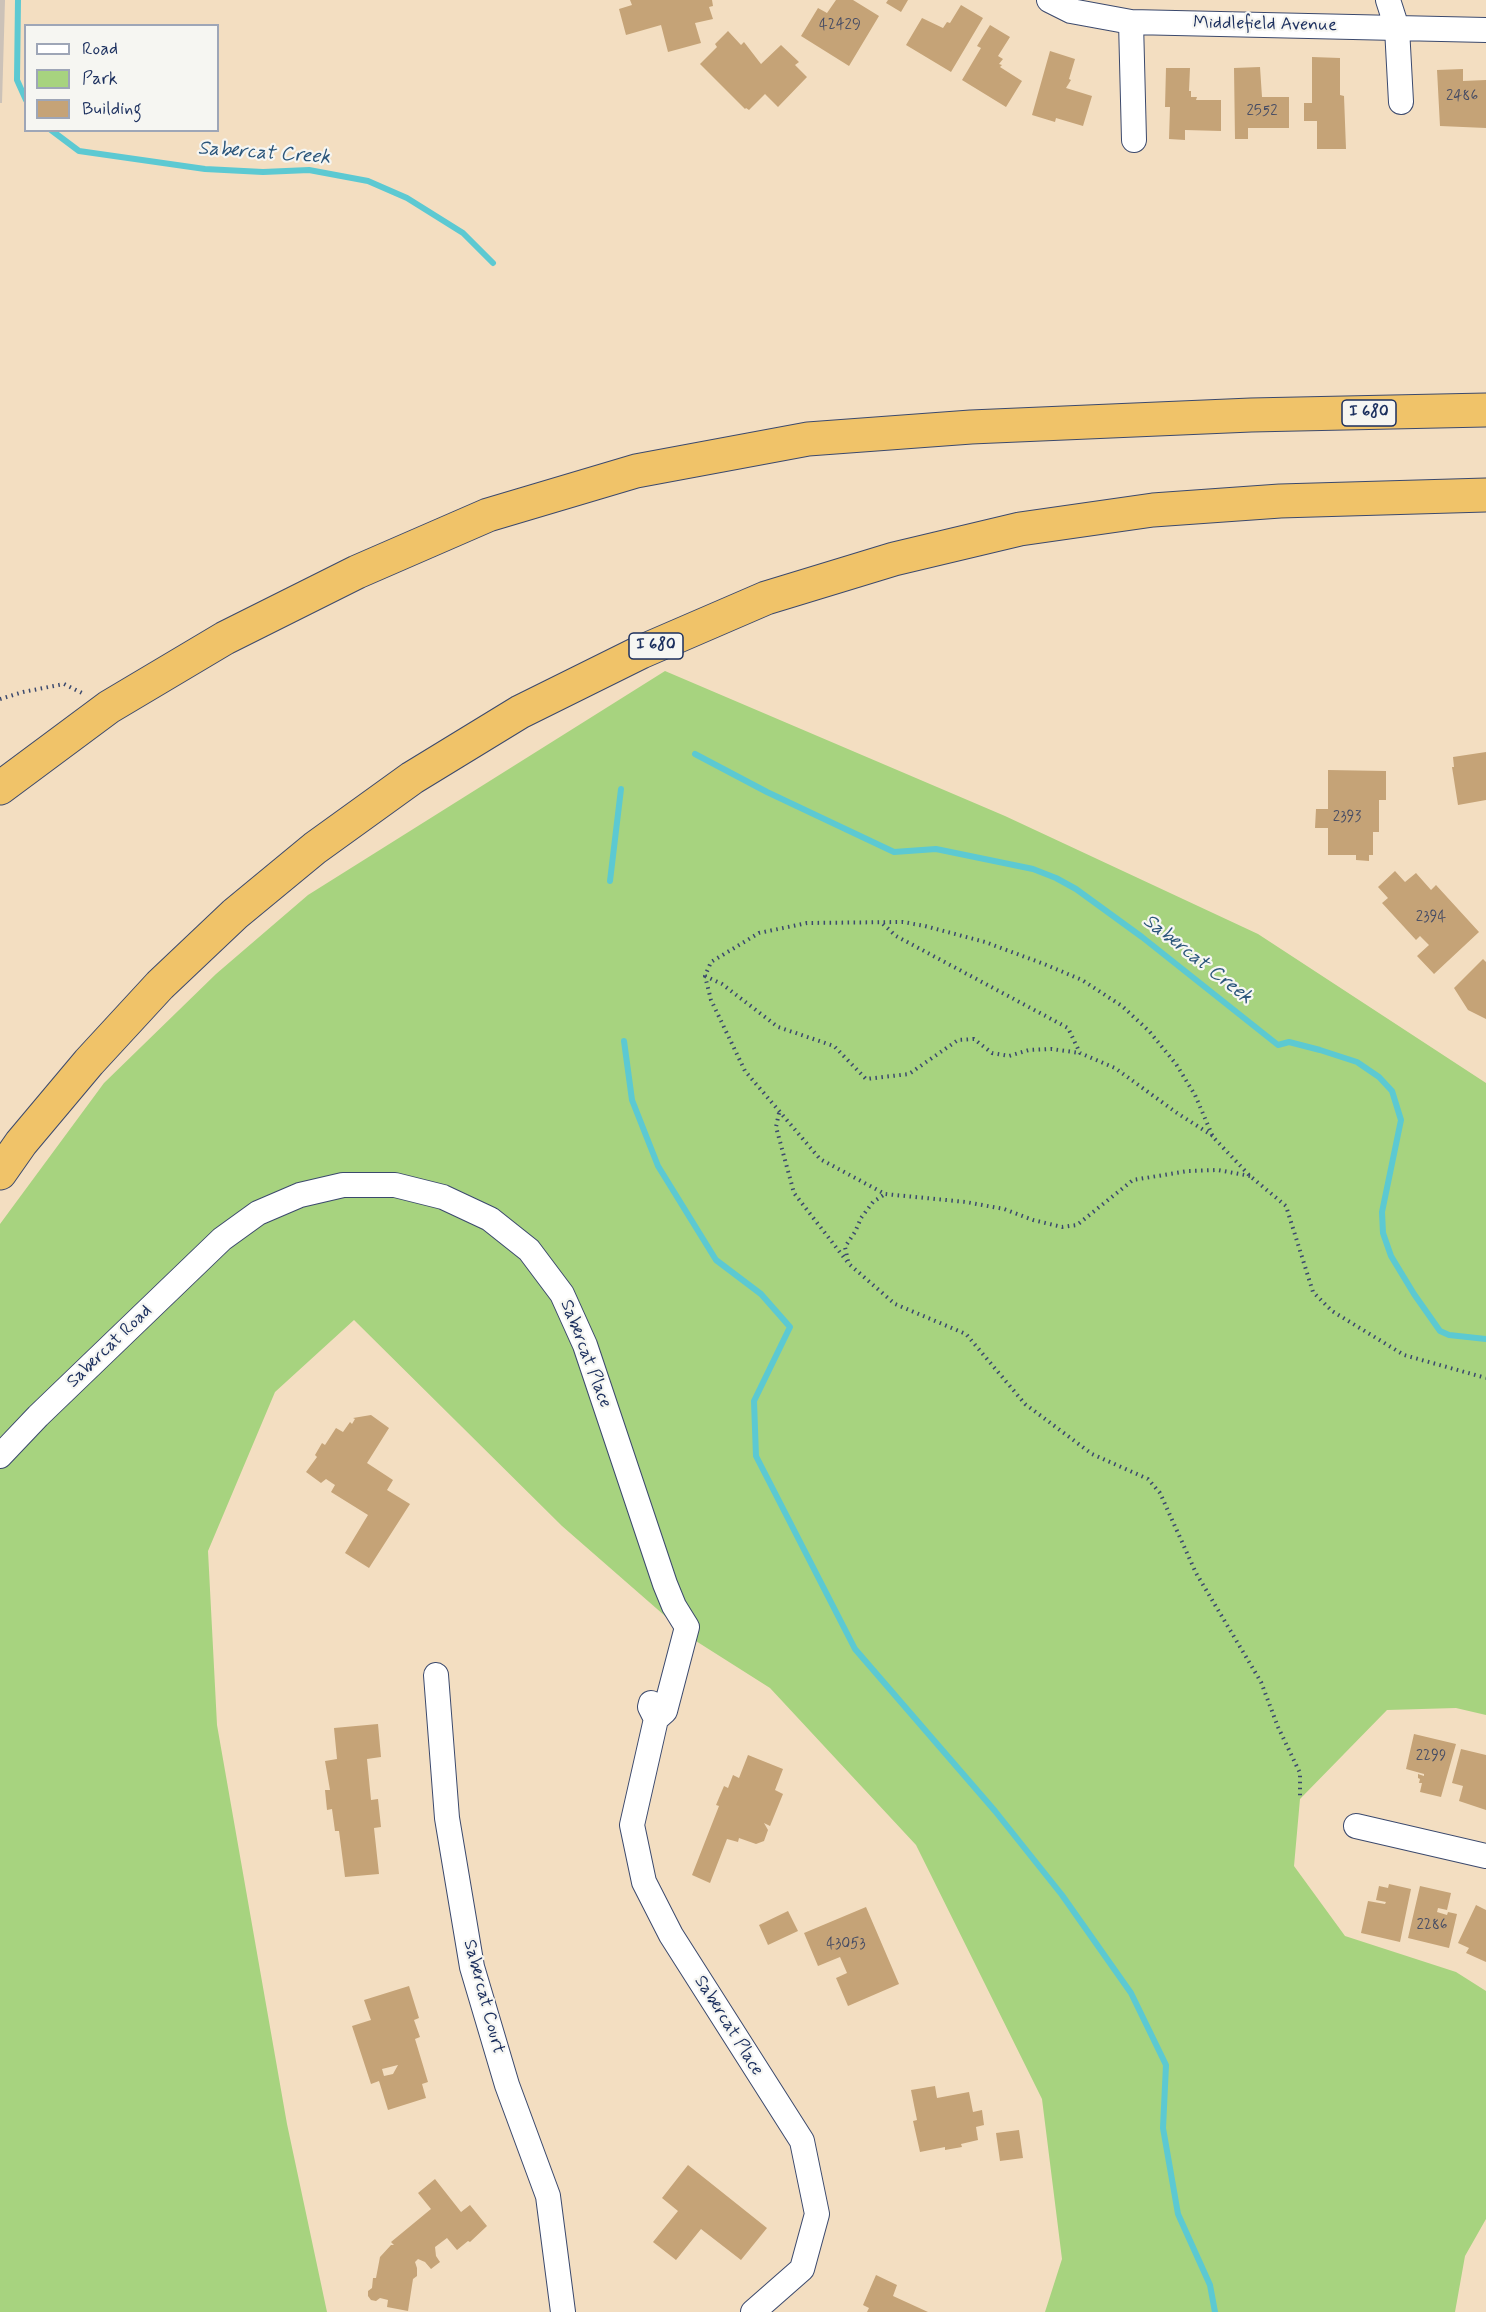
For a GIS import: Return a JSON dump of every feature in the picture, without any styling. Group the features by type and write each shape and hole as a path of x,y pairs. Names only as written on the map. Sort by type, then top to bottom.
{"highway":[{"path":"1251,415 1486,390"},
{"name":"I 680","path":"0,788 109,707 225,638 357,572 488,515 636,471 808,439 971,427 1251,415 1486,410"},
{"name":"I 680","path":"0,1173 21,1143 89,1062 160,985 235,914 315,848 412,778 520,712 641,652 766,598 894,559 1020,529 1153,510 1280,501 1486,495"}],"street":[{"name":"Middlefield Avenue","path":"1048,0 1071,11 1131,22 1486,30"},
{"path":"1388,0 1397,28 1401,102"},
{"path":"1131,22 1134,140"},
{"name":"Sabercat Place","path":"222,1239 258,1213 300,1195 343,1185 395,1185 443,1197 490,1219 529,1250 562,1294 585,1345 665,1584 683,1621 650,1707 656,1719 632,1825 644,1882 671,1935 802,2141 817,2214 802,2269 753,2312"},
{"name":"Sabercat Road","path":"0,1456 38,1416 222,1239"},
{"name":"Sabercat Court","path":"436,1675 447,1818 472,1967 507,2085 548,2196 563,2312"},
{"path":"1356,1826 1486,1856"}],"path":[{"path":"0,699 64,684 109,707"},
{"path":"1213,1137 1195,1095 1176,1064 1149,1031 1122,1006 1082,980 985,942 903,922 807,923 759,933 711,962 705,976 711,1000 745,1071 820,1159 885,1194 994,1207 1062,1227 1077,1225 1133,1180 1188,1171 1218,1170 1250,1176"},
{"path":"883,923 896,936 1068,1028 1080,1053"},
{"path":"705,976 722,984 778,1027 834,1046 866,1078 909,1074 958,1040 974,1039 992,1053 1009,1056 1029,1050 1052,1049 1080,1053 1114,1068 1213,1137 1250,1176 1286,1206 1313,1292 1332,1311 1404,1355 1486,1377"},
{"path":"780,1113 776,1127 794,1193 849,1264 895,1304 966,1334 1025,1404 1092,1454 1148,1479 1160,1493 1196,1573 1262,1682 1278,1727 1300,1773 1300,1799"},
{"path":"849,1264 845,1247 873,1202 885,1194"}],"shaded area":[{"path":"0,0 5,0 2,103 0,103"}],"green space":[{"path":"665,671 1005,816 1258,934 1486,1083 1486,1715 1456,1708 1387,1710 1300,1799 1294,1866 1345,1936 1456,1972 1486,1991 1486,2219 1465,2256 1455,2312 1045,2312 1062,2259 1042,2099 916,1845 770,1688 688,1636 562,1526 354,1320 275,1392 208,1551 217,1725 287,2124 327,2312 0,2312 0,1224 104,1083 216,974 308,895"}],"building":[{"path":"630,0 712,0 713,6 709,7 713,19 695,23 701,43 668,52 661,25 626,35 619,9 632,5"},
{"path":"836,0 853,0 879,16 849,66 801,36 818,8 827,13"},
{"path":"888,0 908,0 901,12 886,3"},
{"path":"961,5 983,18 951,72 906,45 922,18 943,28 947,22 950,23"},
{"path":"990,25 1010,37 998,56 1003,59 999,64 1002,65 1000,67 1022,81 1006,107 962,80 981,48 977,46"},
{"path":"728,31 741,45 744,42 761,64 781,45 799,62 795,65 807,77 778,107 765,94 749,110 745,109 700,64 717,47 715,44"},
{"path":"1050,51 1075,59 1069,79 1071,80 1066,88 1092,96 1083,126 1056,118 1055,122 1032,115"},
{"path":"1312,57 1340,58 1340,95 1344,96 1346,149 1317,149 1317,121 1304,121 1304,103 1312,103"},
{"path":"1260,67 1262,97 1289,97 1289,128 1248,128 1248,139 1235,139 1234,68"},
{"path":"1166,68 1190,68 1189,91 1191,91 1191,97 1197,97 1196,100 1221,100 1221,131 1185,130 1185,140 1169,139 1170,107 1165,107"},
{"path":"1463,69 1463,81 1486,80 1486,128 1440,126 1437,70"},
{"path":"1486,752 1486,800 1458,805 1452,767 1454,767 1453,757"},
{"path":"1328,770 1386,771 1386,800 1379,800 1379,832 1373,832 1373,855 1369,855 1369,861 1356,860 1356,855 1328,855 1328,828 1315,828 1316,809 1328,809"},
{"path":"1395,871 1405,882 1416,873 1431,890 1436,885 1479,932 1434,974 1417,956 1429,945 1420,936 1416,940 1382,903 1388,898 1378,887"},
{"path":"1483,959 1486,962 1486,1019 1468,1010 1454,988"},
{"path":"371,1415 389,1428 367,1463 393,1480 387,1490 410,1504 369,1568 345,1553 368,1515 331,1492 335,1485 326,1479 321,1483 306,1472 317,1457 315,1455 322,1443 325,1445 336,1428 343,1432 350,1422 352,1424 355,1419 353,1418"},
{"path":"378,1724 381,1757 367,1759 371,1800 378,1799 381,1827 374,1828 379,1874 345,1877 339,1831 335,1831 332,1809 327,1810 325,1790 330,1790 325,1761 337,1759 334,1728"},
{"path":"1414,1734 1456,1744 1441,1797 1420,1792 1422,1783 1419,1783 1418,1774 1424,1776 1424,1774 1406,1769"},
{"path":"1461,1749 1486,1755 1486,1810 1459,1801 1463,1786 1452,1783"},
{"path":"748,1755 783,1769 775,1790 783,1794 770,1826 764,1823 768,1830 764,1841 756,1844 739,1838 738,1842 727,1839 710,1883 692,1875 719,1806 716,1805 724,1786 728,1788 733,1775 739,1778"},
{"path":"1389,1884 1411,1889 1400,1942 1361,1933 1368,1901 1385,1904 1386,1902 1376,1900 1379,1886 1388,1888"},
{"path":"1420,1886 1451,1893 1447,1910 1438,1908 1437,1912 1447,1915 1448,1912 1457,1914 1449,1948 1408,1938"},
{"path":"1476,1905 1486,1910 1486,1962 1466,1953 1469,1948 1458,1943"},
{"path":"866,1907 899,1984 848,2006 836,1978 847,1973 840,1957 818,1966 804,1933"},
{"path":"788,1911 798,1931 768,1945 759,1925"},
{"path":"409,1986 419,2018 414,2020 420,2037 415,2039 428,2082 422,2084 426,2098 388,2110 379,2081 371,2084 352,2026 371,2020 364,2000","holes":["398,2065 393,2074 384,2076 382,2069"]},
{"path":"935,2086 937,2098 969,2092 973,2112 982,2110 984,2125 976,2127 978,2140 961,2144 962,2147 945,2150 945,2147 920,2152 913,2121 917,2120 911,2090"},
{"path":"1019,2130 1023,2158 1000,2161 996,2133"},
{"path":"688,2165 767,2228 741,2260 701,2229 676,2260 653,2242 678,2211 662,2198"},
{"path":"435,2179 461,2212 470,2205 487,2226 470,2242 468,2241 457,2250 447,2238 435,2247 436,2256 440,2262 431,2269 425,2262 418,2259 415,2262 417,2276 413,2279 408,2311 387,2307 388,2300 380,2298 376,2301 371,2300 368,2291 372,2288 373,2278 376,2278 380,2257 391,2245 394,2245 391,2242 431,2209 418,2193"},
{"path":"876,2275 897,2285 893,2296 928,2312 867,2312 869,2308 863,2305"}],"waterway":[{"name":"Sabercat Creek","path":"18,0 17,80 24,96"},
{"name":"Sabercat Creek","path":"54,132 79,151 205,169 263,172 309,170 368,181 407,198 463,233 493,263"},
{"name":"Sabercat Creek","path":"695,754 767,792 894,852 936,849 1033,869 1056,878 1076,889 1142,937 1278,1045 1289,1042 1320,1050 1357,1062 1379,1077 1392,1091 1401,1120 1382,1212 1383,1233 1391,1256 1440,1331 1449,1335 1486,1339"},
{"path":"610,881 621,789"},
{"path":"624,1041 632,1100 658,1166 716,1260 761,1294 790,1327 754,1401 756,1456 855,1649 995,1811 1062,1895 1131,1993 1166,2065 1163,2128 1178,2214 1210,2285 1215,2312"}]}
